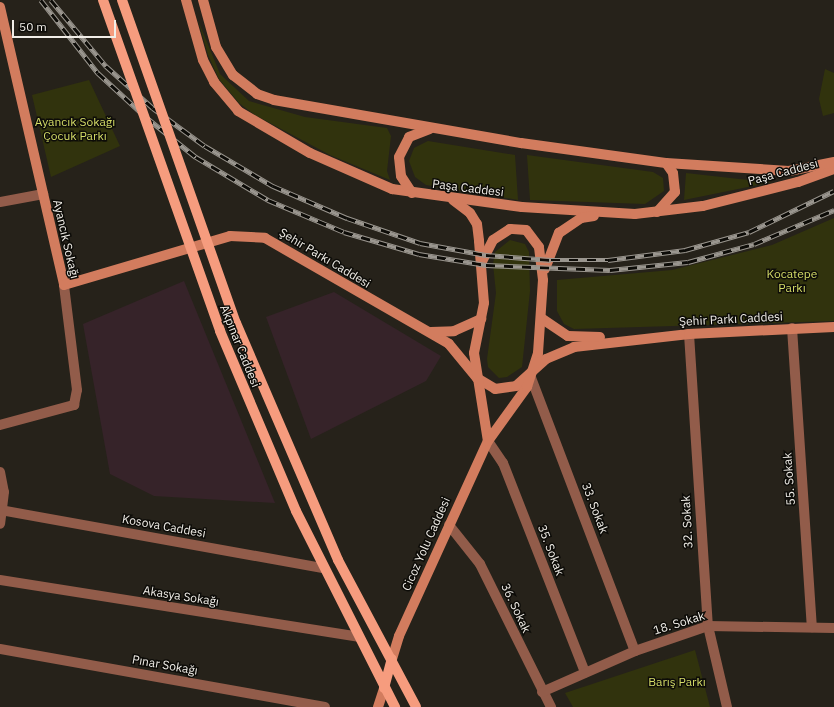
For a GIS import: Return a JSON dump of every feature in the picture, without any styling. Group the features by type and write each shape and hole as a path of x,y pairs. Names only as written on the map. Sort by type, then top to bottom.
{"main road":[{"name":"Akpınar Caddesi","path":"104,0 220,331 323,568 395,707"},
{"name":"Akpınar Caddesi","path":"122,0 236,323 338,560 392,659 416,707"},
{"name":"Paşa Caddesi","path":"186,0 203,60 214,82 238,111 345,171 412,193 452,199 612,214 657,212 733,199 834,169"},
{"name":"Paşa Caddesi","path":"203,0 210,30 223,62 243,86 257,94 432,128 666,163 789,171 834,162"},
{"name":"Ayancık Sokağı","path":"0,7 64,285"},
{"path":"412,193 401,176 399,157 409,137 432,128"},
{"path":"657,212 675,192 673,173 666,163"},
{"path":"452,199 470,213 477,224 482,262 480,319 474,353 488,441"},
{"path":"543,280 559,233 581,218 612,214"},
{"path":"482,262 487,249 500,233 520,228 539,247 543,280 538,353 530,375"},
{"name":"Şehir Parkı Caddesi","path":"64,285 230,236 246,235 279,243 392,314 428,331 459,352 477,378 495,389 507,388 524,382 530,375 558,352 630,338"},
{"name":"Şehir Parkı Caddesi","path":"540,318 568,336 630,338 792,328 834,327"},
{"name":"Şehir Parkı Caddesi","path":"428,331 454,331 480,319"},
{"name":"Cicoz Yolu Caddesi","path":"392,659 449,524 488,441 518,401 530,375"},
{"path":"378,707 392,659"}],"street":[{"path":"0,202 42,194"},
{"name":"Ayancık Sokağı","path":"0,425 74,405 77,390 64,285"},
{"name":"55. Sokak","path":"792,328 812,627"},
{"name":"32. Sokak","path":"689,334 708,626 727,707"},
{"name":"33. Sokak","path":"530,375 635,651"},
{"name":"35. Sokak","path":"488,441 503,463 585,672"},
{"path":"0,472 4,492 0,524"},
{"name":"Kosova Caddesi","path":"1,510 323,568"},
{"name":"36. Sokak","path":"449,524 480,564 542,692 551,707"},
{"name":"Akasya Sokağı","path":"0,580 358,636"},
{"name":"18. Sokak","path":"542,692 635,651 708,626 834,628"},
{"name":"Pınar Sokağı","path":"0,649 325,707"}],"shaded area":[{"path":"184,281 275,503 154,496 110,474 83,324"},
{"path":"334,292 441,356 426,381 311,439 266,317"}],"green space":[{"path":"198,20 220,74 249,101 305,117 387,128 391,136 387,171 390,180 330,155 255,115 239,103 219,79 208,55"},
{"path":"825,69 834,73 834,113 823,116 819,99"},
{"name":"Ayancık Sokağı Çocuk Parkı","path":"89,80 120,146 51,177 32,95"},
{"path":"428,141 515,155 518,200 426,185 415,177 409,161 414,148"},
{"path":"527,155 653,172 663,178 664,191 645,204 530,200"},
{"path":"686,173 739,179 772,182 684,200"},
{"name":"Kocatepe Parkı","path":"834,218 834,321 574,329 564,324 557,311 557,280 672,270 772,245"},
{"path":"510,240 525,244 529,252 530,291 522,367 507,377 499,378 488,367 487,359 496,293 493,264 495,252"},
{"name":"Barış Parkı","path":"695,650 710,707 573,707 565,693"}],"railway":[{"path":"41,0 98,73 146,117 196,157 268,200 344,232 419,254 486,265 610,270 688,262 754,244 834,210"},
{"path":"51,0 106,66 153,108 205,146 273,186 347,218 420,243 486,255 551,260 608,260 685,250 749,232 834,191"}]}
